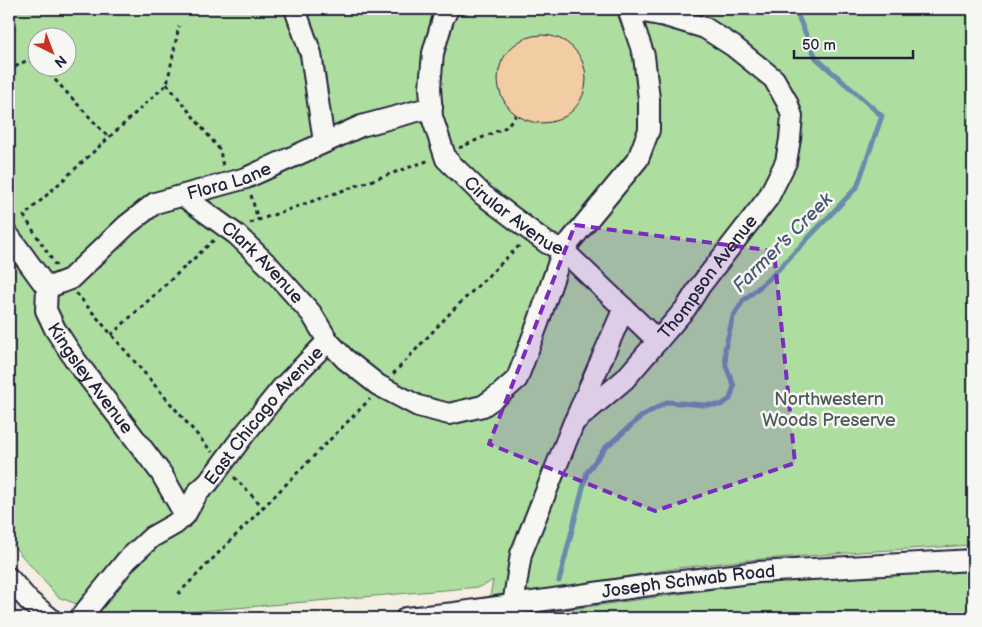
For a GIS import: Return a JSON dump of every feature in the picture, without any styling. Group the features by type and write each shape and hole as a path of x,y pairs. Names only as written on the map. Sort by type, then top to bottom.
{"street":[{"path":"295,9 311,54 324,142"},
{"name":"Cirular Avenue","path":"448,9 443,19 433,54 430,86 432,117 444,155 483,195 547,243 563,250 638,158 649,130 649,99 644,56 628,9"},
{"name":"Thompson Avenue","path":"513,605 522,554 574,422 626,379 686,308 700,286 768,198 786,162 792,116 787,102 774,79 733,46 705,28 665,16 628,9"},
{"name":"Flora Lane","path":"56,284 70,279 127,225 154,203 236,181 360,126 432,107"},
{"name":"Clark Avenue","path":"183,196 237,235 270,267 311,313 328,341"},
{"path":"9,236 56,284"},
{"path":"563,250 658,341"},
{"name":"East Chicago Avenue","path":"80,618 127,560 152,537 176,524 185,515 198,492 208,483 243,436 281,390 328,341 345,359 382,387 418,406 449,414 483,406 500,394 517,379 563,250"},
{"name":"Kingsley Avenue","path":"56,284 46,310 55,329 76,361 160,473 185,515"},
{"path":"574,422 624,308"},
{"name":"Joseph Schwab Road","path":"406,618 758,572 973,560"},
{"path":"9,578 50,618"}],"path":[{"path":"180,26 167,84 24,216 56,284 111,335 222,464 263,507"},
{"path":"9,72 23,62 28,62"},
{"path":"53,78 108,137"},
{"path":"167,84 220,150 258,220"},
{"path":"111,335 218,236 230,230 444,155 506,127 516,115"},
{"path":"178,594 382,387 453,310 533,232"}],"highlighted area":[{"path":"575,225 774,251 795,463 655,511 489,444"}],"shaded area":[{"path":"9,599 25,618 9,618"},
{"path":"973,613 973,618 910,618"}],"green space":[{"name":"Northwestern Woods Preserve","path":"9,9 973,9 973,545 748,560 678,568 549,589 490,596 493,580 479,587 119,618 114,618 58,597 9,541"},
{"path":"973,570 973,613 910,618 508,618 782,581"}],"building":[{"path":"542,35 559,38 567,42 579,54 583,62 586,79 583,96 579,104 567,116 559,120 542,123 525,120 517,116 505,104 501,96 498,79 501,62 505,54 517,42 525,38"}],"waterway":[{"name":"Farmer's Creek","path":"559,581 587,472 605,448 642,416 667,402 721,405 730,399 734,386 726,366 725,349 733,317 743,301 771,277 857,187 882,116 816,58 795,9"}]}
